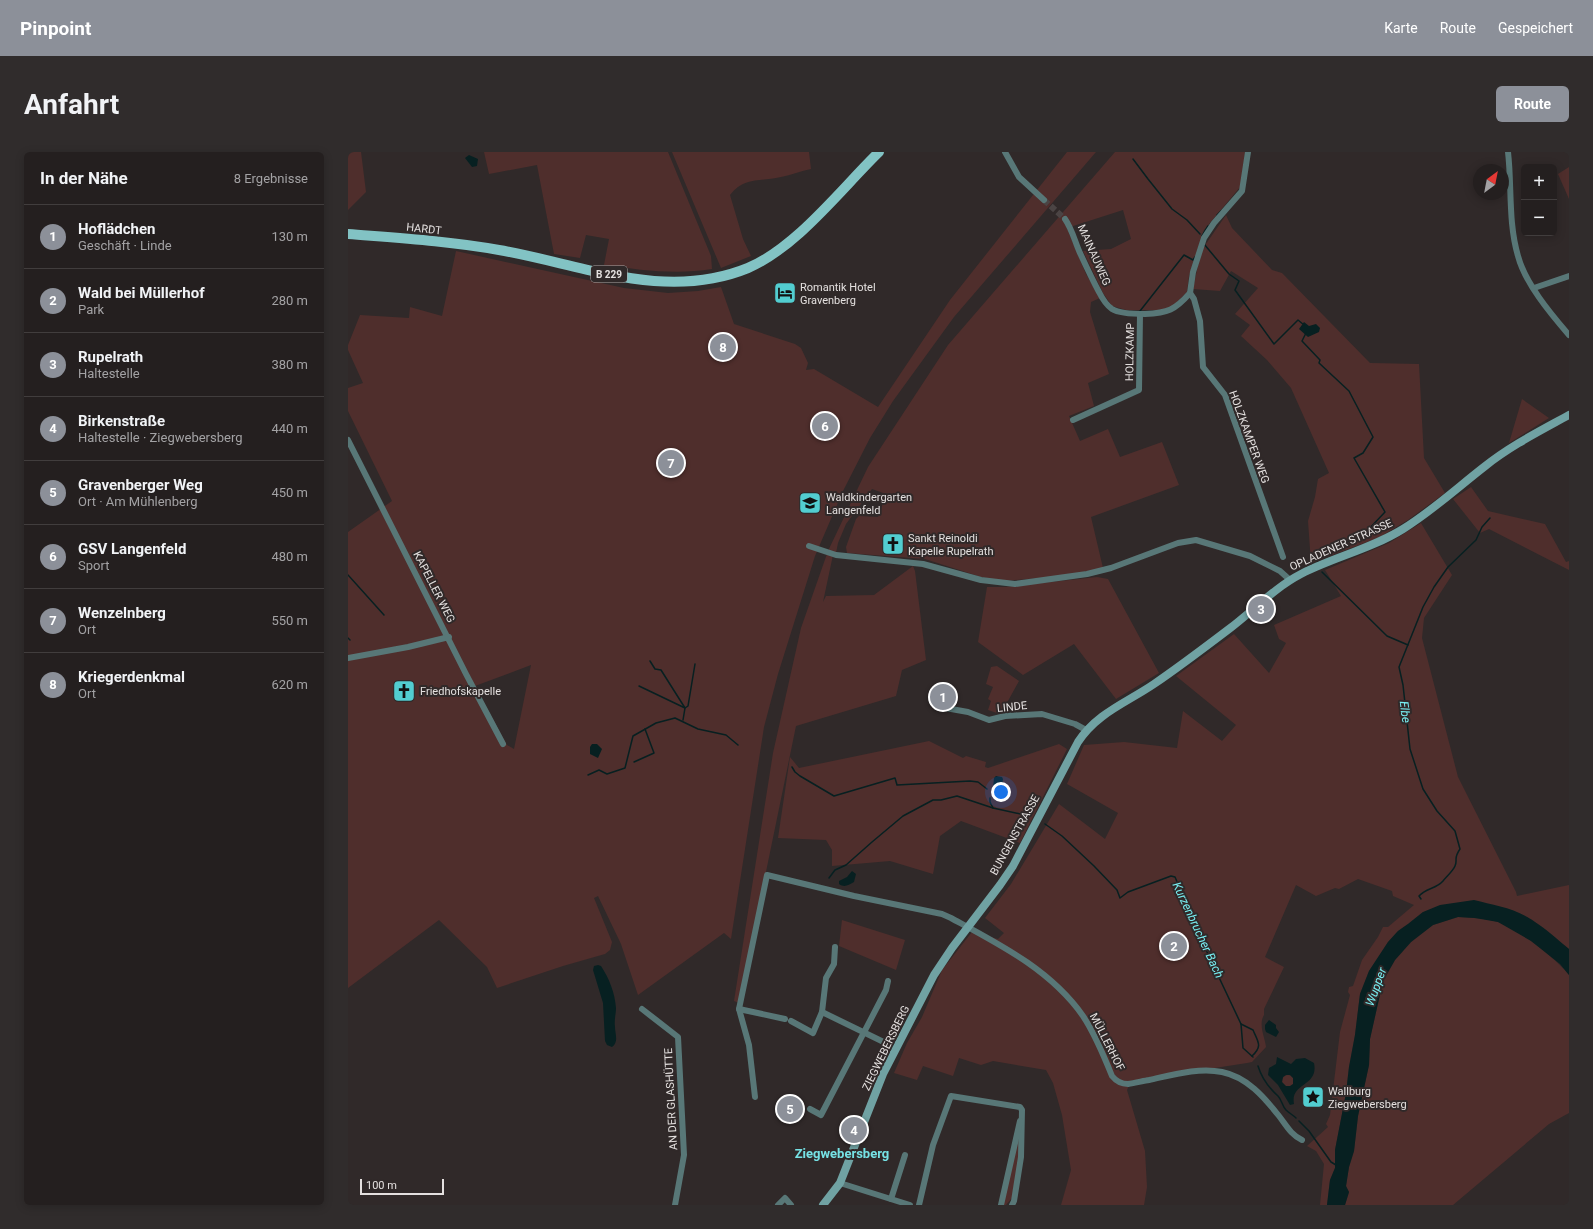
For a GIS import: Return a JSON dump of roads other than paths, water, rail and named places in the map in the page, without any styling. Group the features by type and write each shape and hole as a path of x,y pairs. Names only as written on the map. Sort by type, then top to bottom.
{"main road":[{"name":"HARDT","path":"348,234 497,250 647,281 683,283 713,279 748,267 783,246 812,220 879,152"},
{"name":"OPLADENER STRASSE","path":"1052,792 1078,742 1086,730 1101,716 1150,687 1240,621 1290,580 1377,543 1401,530 1501,455 1524,440 1569,415"},
{"name":"BUNGENSTRASSE","path":"968,927 1012,866 1052,792"},
{"name":"ZIEGWEBERSBERG","path":"823,1205 840,1183 883,1074 934,975 968,927"}],"street":[{"path":"1005,152 1019,177 1044,200"},
{"path":"1190,293 1193,272 1204,238 1214,223 1242,191 1248,152"},
{"path":"1508,152 1515,244 1521,265 1534,288 1569,335"},
{"name":"MAINAUWEG","path":"1065,219 1069,224 1087,268 1103,298"},
{"path":"1534,288 1569,276"},
{"name":"HOLZKAMP","path":"1103,298 1108,306 1114,310 1140,314 1168,312 1182,302 1190,293"},
{"name":"HOLZKAMPER WEG","path":"1190,293 1194,299 1200,321 1203,367 1225,395 1283,557"},
{"name":"HOLZKAMP","path":"1073,420 1139,390 1140,314"},
{"name":"KAPELLER WEG","path":"348,440 503,744"},
{"path":"809,546 836,555 922,564 981,580 1015,584 1087,574 1111,568 1173,545 1196,540 1250,556 1280,571 1290,580"},
{"path":"348,658 408,647 449,637"},
{"name":"LINDE","path":"940,707 968,712 989,720 1005,716 1042,714 1075,724 1086,730"},
{"name":"MÜLLERHOF","path":"740,1009 767,875 847,895 942,914 968,927 1039,970 1063,992 1083,1016 1115,1080 1128,1084 1181,1073 1208,1071 1222,1072 1240,1078 1255,1089 1266,1099 1291,1132 1297,1138 1302,1140"},
{"path":"755,1097 749,1045 740,1009 788,1020 813,1032 822,1012 826,978 834,964 835,947"},
{"path":"810,1109 821,1115 886,990 888,981"},
{"name":"AN DER GLASHÜTTE","path":"642,1009 678,1037 684,1155 675,1205"},
{"path":"822,1012 896,1048"},
{"path":"919,1205 933,1145 951,1096 1020,1107 1022,1110 1021,1157 1014,1201 1012,1205"},
{"path":"1001,1205 1017,1127 1022,1116"},
{"path":"895,1202 905,1155"},
{"path":"840,1183 895,1202 910,1205"},
{"path":"778,1205 785,1198 791,1205"}],"water":[{"path":"469,155 478,159 477,166 472,167 465,158"},
{"path":"1304,322 1309,326 1316,324 1320,328 1319,332 1308,337 1299,329"},
{"path":"592,744 597,744 602,749 598,758 590,754 590,747"},
{"path":"996,776 1002,777 1003,779 1002,786 1000,788 993,788 994,778"},
{"path":"852,871 856,874 854,882 845,886 839,884 839,881 847,877"},
{"name":"Wupper","path":"1474,900 1504,907 1525,916 1546,930 1569,949 1569,975 1560,964 1531,941 1498,922 1458,917 1433,925 1411,942 1395,960 1383,981 1370,1039 1369,1065 1358,1116 1354,1151 1349,1167 1346,1186 1349,1192 1345,1205 1327,1205 1330,1180 1335,1168 1335,1150 1346,1093 1360,994 1369,971 1388,942 1398,931 1423,912 1440,905"},
{"path":"594,966 601,966 607,976 613,991 615,1002 616,1040 612,1047 607,1045 605,1041 603,1003 593,970"},
{"path":"1269,1020 1276,1025 1279,1032 1276,1037 1266,1032 1265,1025"},
{"path":"1277,1057 1291,1064 1296,1059 1305,1058 1314,1063 1314,1071 1312,1076 1309,1081 1296,1092 1294,1104 1290,1105 1278,1085 1268,1075 1269,1068 1276,1064","holes":["1290,1075 1293,1078 1293,1084 1286,1086 1282,1082 1283,1077"]}],"waterway":[{"path":"1133,159 1172,209 1187,220 1200,234"},
{"path":"1217,215 1221,211"},
{"path":"1202,236 1208,226"},
{"path":"1204,244 1229,274 1239,281 1235,290 1274,344 1298,320 1304,325"},
{"path":"1140,311 1184,255 1193,260 1195,257"},
{"path":"1306,333 1302,341 1320,360 1319,363 1349,391 1373,437 1363,453 1354,458 1385,512 1367,531 1354,539 1318,554 1315,558 1317,562"},
{"name":"Elbe","path":"1421,899 1419,896 1422,893 1440,884 1453,870 1456,864 1456,857 1460,849 1455,831 1437,811 1423,789 1410,749 1403,685 1399,667 1423,607 1434,587 1448,567 1476,540 1482,527 1490,518"},
{"path":"1322,572 1387,636 1408,645"},
{"path":"348,575 384,615"},
{"path":"650,661 655,669 661,670 685,708 683,720"},
{"path":"639,686 685,708 688,706 695,664"},
{"name":"Kurzenbrucher Bach","path":"588,775 599,770 607,774 625,768 633,736 656,723 675,718 698,729 726,735 738,745"},
{"path":"634,762 654,753 645,729"},
{"name":"Kurzenbrucher Bach","path":"792,767 800,776 834,796 895,778 897,785 970,781 978,782 987,789"},
{"path":"829,878 835,870 846,865 903,816 933,800 941,800 957,796 993,808"},
{"name":"Kurzenbrucher Bach","path":"990,798 993,808 1030,816"},
{"name":"Kurzenbrucher Bach","path":"1045,824 1062,836 1094,866 1117,890 1120,898 1128,892 1171,876 1175,877 1207,952 1241,1024 1253,1030 1258,1044 1258,1049 1252,1056"},
{"name":"Kurzenbrucher Bach","path":"1241,1024 1243,1048 1253,1057"},
{"name":"Kurzenbrucher Bach","path":"1258,1066 1264,1079 1287,1111 1296,1118"},
{"name":"Kurzenbrucher Bach","path":"1299,1121 1309,1131 1331,1162 1336,1165"}],"tunnel":[{"path":"1044,200 1065,219"}],"place":[{"name":"Romantik Hotel Gravenberg","path":"785,293"},
{"name":"Kriegerdenkmal","path":"723,347"},
{"name":"GSV Langenfeld","path":"825,426"},
{"name":"Wenzelnberg","path":"671,463"},
{"name":"Waldkindergarten Langenfeld","path":"810,503"},
{"name":"Sankt Reinoldi Kapelle Rupelrath","path":"893,544"},
{"name":"Rupelrath","path":"1261,609"},
{"name":"Friedhofskapelle","path":"404,691"},
{"name":"Hoflädchen","path":"943,697"},
{"name":"Wald bei Müllerhof","path":"1174,946"},
{"name":"Wallburg Ziegwebersberg","path":"1313,1097"},
{"name":"Gravenberger Weg","path":"790,1109"},
{"name":"Birkenstraße","path":"854,1130"}],"district":[{"name":"Ziegwebersberg","path":"842,1153"}]}
